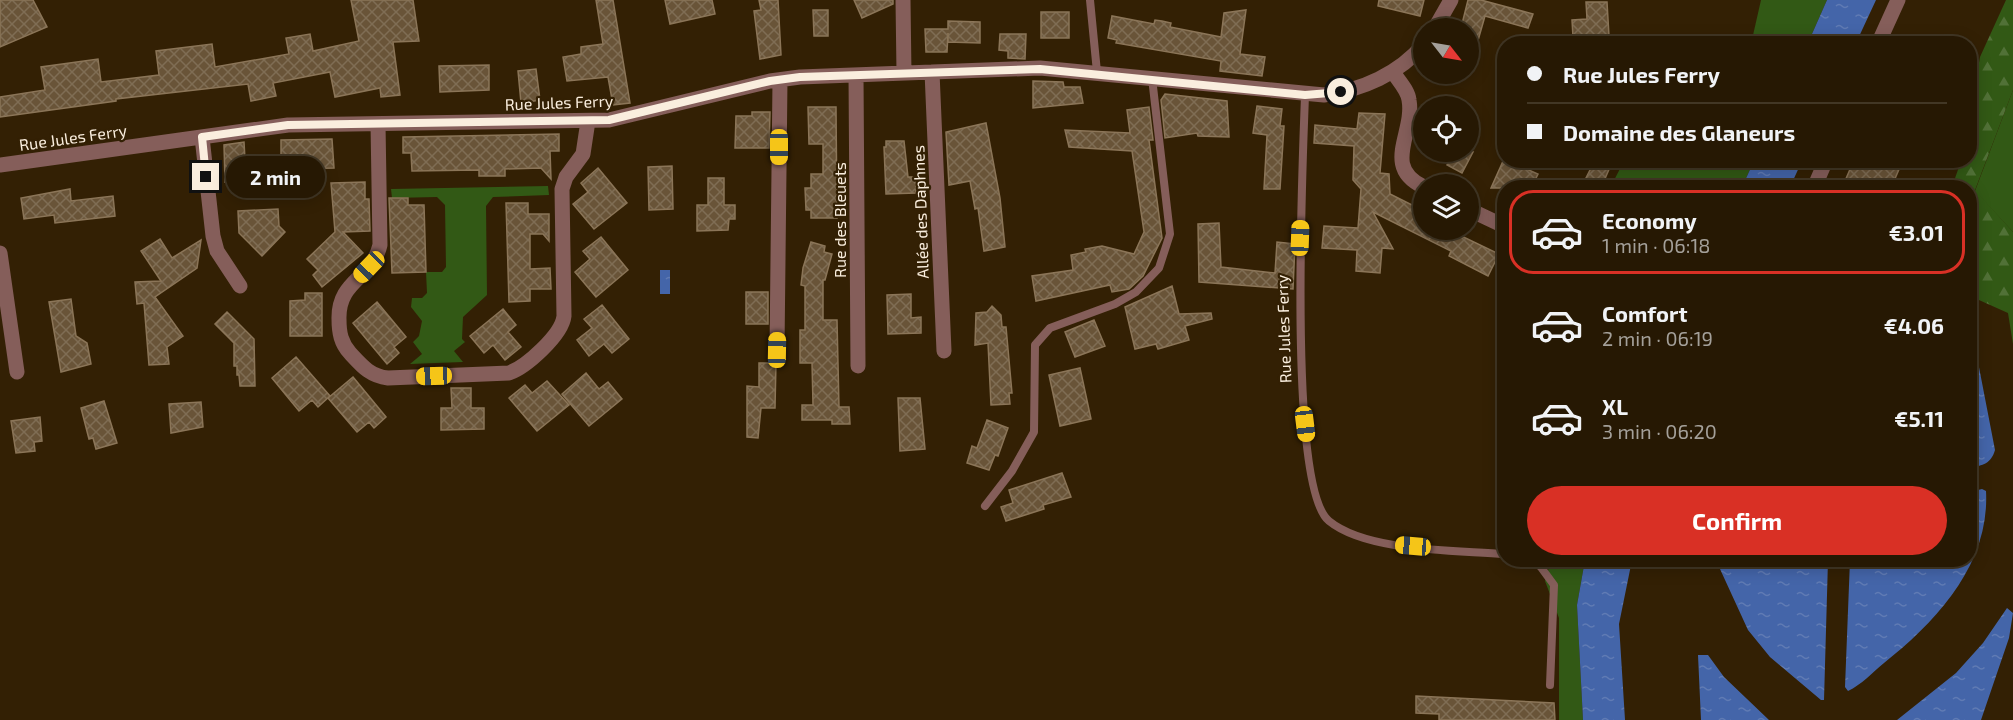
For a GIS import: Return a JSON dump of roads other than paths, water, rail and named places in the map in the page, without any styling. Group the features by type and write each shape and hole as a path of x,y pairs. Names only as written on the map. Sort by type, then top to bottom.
{"street":[{"path":"903,0 904,73"},
{"path":"1440,18 1450,0"},
{"path":"1882,36 1898,0"},
{"name":"Rue Jules Ferry","path":"0,165 288,125 588,120 628,116 780,80 856,75 1040,69 1097,72 1305,95 1324,95 1351,90 1393,72 1413,54"},
{"name":"Allée des Daphnes","path":"932,72 944,351"},
{"path":"1393,72 1408,94 1410,102 1404,140 1403,172 1413,182"},
{"name":"Rue des Bleuets","path":"856,75 858,366"},
{"path":"777,350 780,80"},
{"path":"378,124 380,245 373,263 341,296 338,306 339,329 346,348 365,369 375,376 388,378 508,373 519,368 556,335 562,326 564,316 561,189 566,177 583,154 588,120"},
{"path":"202,137 213,236 217,250 240,286"},
{"path":"1479,214 1497,223"},
{"path":"0,253 17,372"}],"lane":[{"path":"1090,0 1097,72"},
{"path":"986,506 1012,471 1034,432 1035,345 1050,328 1115,304 1136,292 1159,268 1170,234 1152,78"},
{"name":"Rue Jules Ferry","path":"1305,95 1298,286 1308,448 1313,484 1326,520 1353,536 1391,544 1497,553"},
{"path":"1541,567 1554,585 1550,685"}],"water":[{"path":"1827,0 1876,0 1859,36 1811,36"},
{"path":"1750,168 1799,168 1793,180 1745,180"},
{"path":"660,270 670,270 670,294 660,294"},
{"path":"1977,357 1995,450 1989,461 1977,466"},
{"path":"1977,490 1986,491 1985,518 1977,548"},
{"path":"1584,567 1631,567 1619,624 1625,720 1583,720 1577,605"},
{"path":"1720,567 1828,567 1824,700 1821,700 1770,657 1748,630"},
{"path":"1850,567 1968,567 1956,589 1923,629 1858,685 1848,691 1845,687"},
{"path":"2007,608 2013,613 2009,638 1981,720 1897,720 1956,673 1983,643"},
{"path":"1698,655 1708,655 1724,677 1769,720 1701,720"}]}
